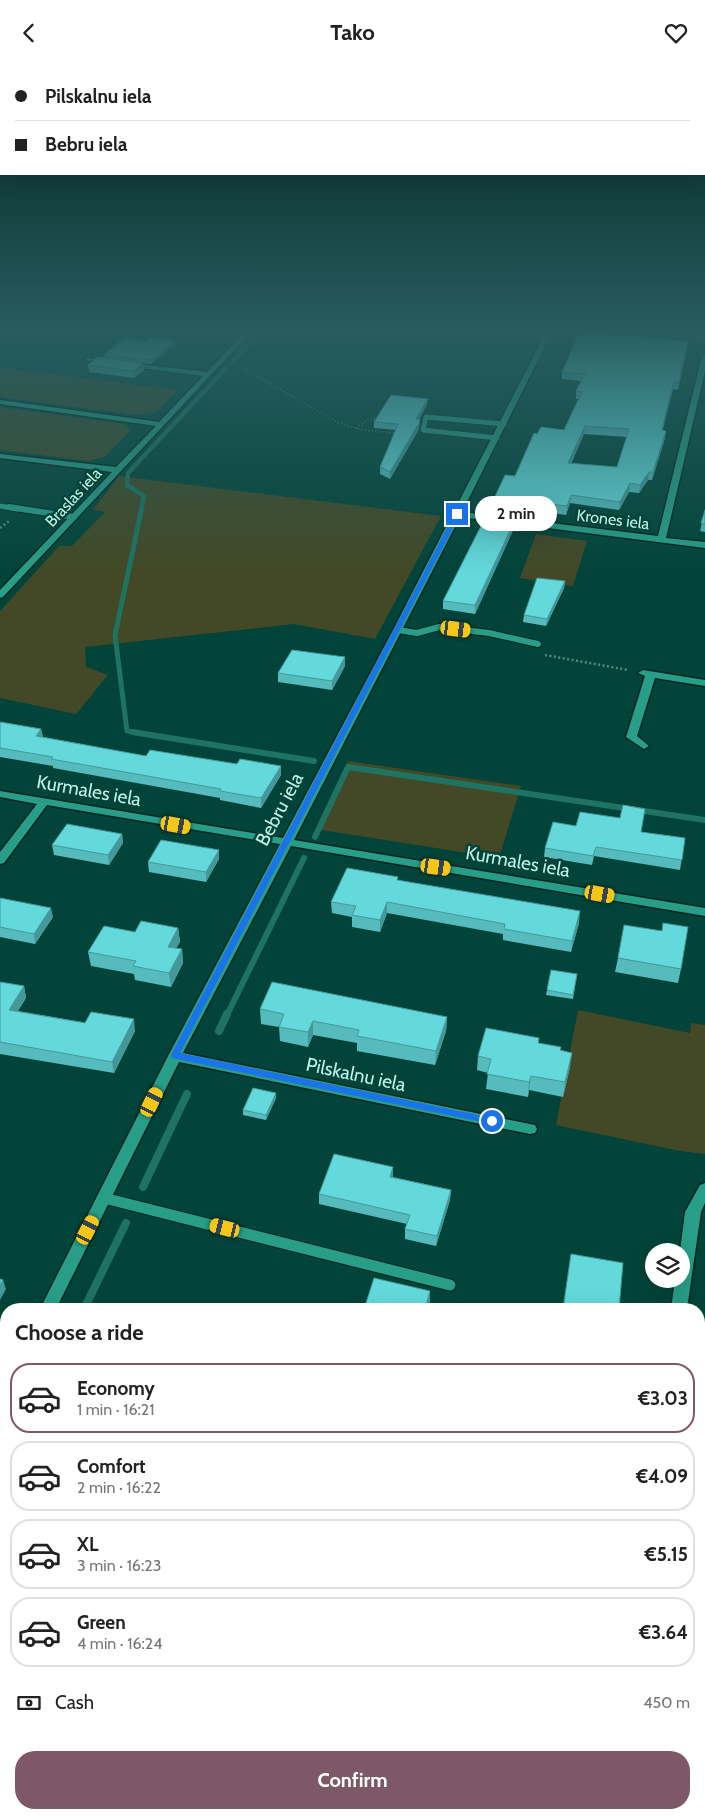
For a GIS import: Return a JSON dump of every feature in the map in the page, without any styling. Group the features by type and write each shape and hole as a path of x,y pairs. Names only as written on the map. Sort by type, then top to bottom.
{"street":[{"path":"71,412 160,424"},
{"name":"Braslas iela","path":"0,595 171,412"},
{"name":"Bebru iela","path":"51,1303 175,1055 398,630 510,412"},
{"path":"660,540 692,412"},
{"path":"0,456 117,470"},
{"name":"Krones iela","path":"457,514 705,545"},
{"path":"644,746 631,737 647,673 705,683"},
{"name":"Kurmales iela","path":"0,794 705,912"},
{"path":"0,860 44,802"},
{"name":"Pilskalnu iela","path":"175,1055 530,1129"},
{"path":"680,1303 693,1212 705,1189"}],"lane":[{"path":"497,437 422,430 426,417 504,424"},
{"path":"0,506 74,517"},
{"path":"398,630 417,633 439,627 489,633 538,644"},
{"path":"104,1198 450,1285"}],"path":[{"path":"317,412 339,423 356,428 399,433"},
{"path":"356,428 369,419 386,416"}],"green space":[{"path":"0,412 35,412 124,424 131,430 105,457 88,461 0,450"},
{"path":"111,412 156,412 135,415"},
{"path":"119,476 441,516 375,639 294,624 85,647 86,667 108,675 76,714 0,698 0,611 59,546 72,546 105,512 93,510"},
{"path":"536,534 587,541 573,586 520,578"},
{"path":"348,761 521,786 499,858 315,829"},
{"path":"578,1010 690,1033 691,1023 705,1025 705,1154 680,1151 556,1125"}],"building":[{"path":"380,412 420,412 416,419 420,419 419,423 390,472 380,467 398,424 374,422"},
{"path":"573,412 666,412 662,430 666,431 653,472 649,472 640,485 630,483 620,502 571,495 567,506 523,501 520,509 491,505 505,475 515,476 534,433 537,434 541,427 564,430","holes":["585,426 629,429 617,467 568,463"]},
{"path":"705,510 705,524 701,523"},
{"path":"487,514 516,518 475,605 443,601"},
{"path":"537,578 565,581 547,619 524,615"},
{"path":"292,650 345,657 332,681 278,673"},
{"path":"0,722 41,729 36,736 146,756 150,750 237,764 240,759 281,766 261,798 0,748"},
{"path":"623,805 645,809 641,832 685,838 682,860 596,847 593,856 545,848 553,822 576,826 580,812 620,818"},
{"path":"67,824 122,834 108,855 52,845"},
{"path":"161,840 219,850 206,872 148,862"},
{"path":"347,868 398,877 397,880 580,911 572,941 504,929 505,924 387,902 380,920 352,915 356,906 331,902"},
{"path":"0,898 51,908 34,934 0,927"},
{"path":"141,921 178,928 168,947 182,949 169,973 133,966 136,961 88,952 104,926 135,932"},
{"path":"663,923 688,927 681,969 618,958 624,925 662,931"},
{"path":"551,970 577,974 573,995 547,990"},
{"path":"0,982 24,986 9,1010 85,1023 91,1012 134,1019 112,1062 0,1042"},
{"path":"272,982 447,1017 436,1051 357,1036 359,1030 313,1021 308,1032 279,1027 284,1014 260,1009"},
{"path":"486,1028 539,1038 538,1043 561,1047 560,1050 572,1053 565,1082 531,1076 529,1082 487,1074 491,1059 478,1056"},
{"path":"253,1088 276,1093 266,1115 243,1110"},
{"path":"334,1154 393,1167 390,1177 451,1190 437,1236 405,1229 410,1215 319,1194"},
{"path":"571,1254 623,1263 620,1303 564,1303"},
{"path":"374,1278 430,1291 427,1303 366,1303"}],"waterway":[{"path":"141,509 144,496 127,485 128,473 185,412"},
{"path":"140,733 127,731 115,635 142,507"},
{"path":"132,732 314,761"},
{"path":"315,837 348,767 705,820"},
{"path":"227,1015 304,858"},
{"path":"219,1031 227,1014"},
{"path":"143,1187 187,1094"},
{"path":"87,1303 126,1223"}],"route":[{"path":"457,514 175,1055 492,1121"}]}
